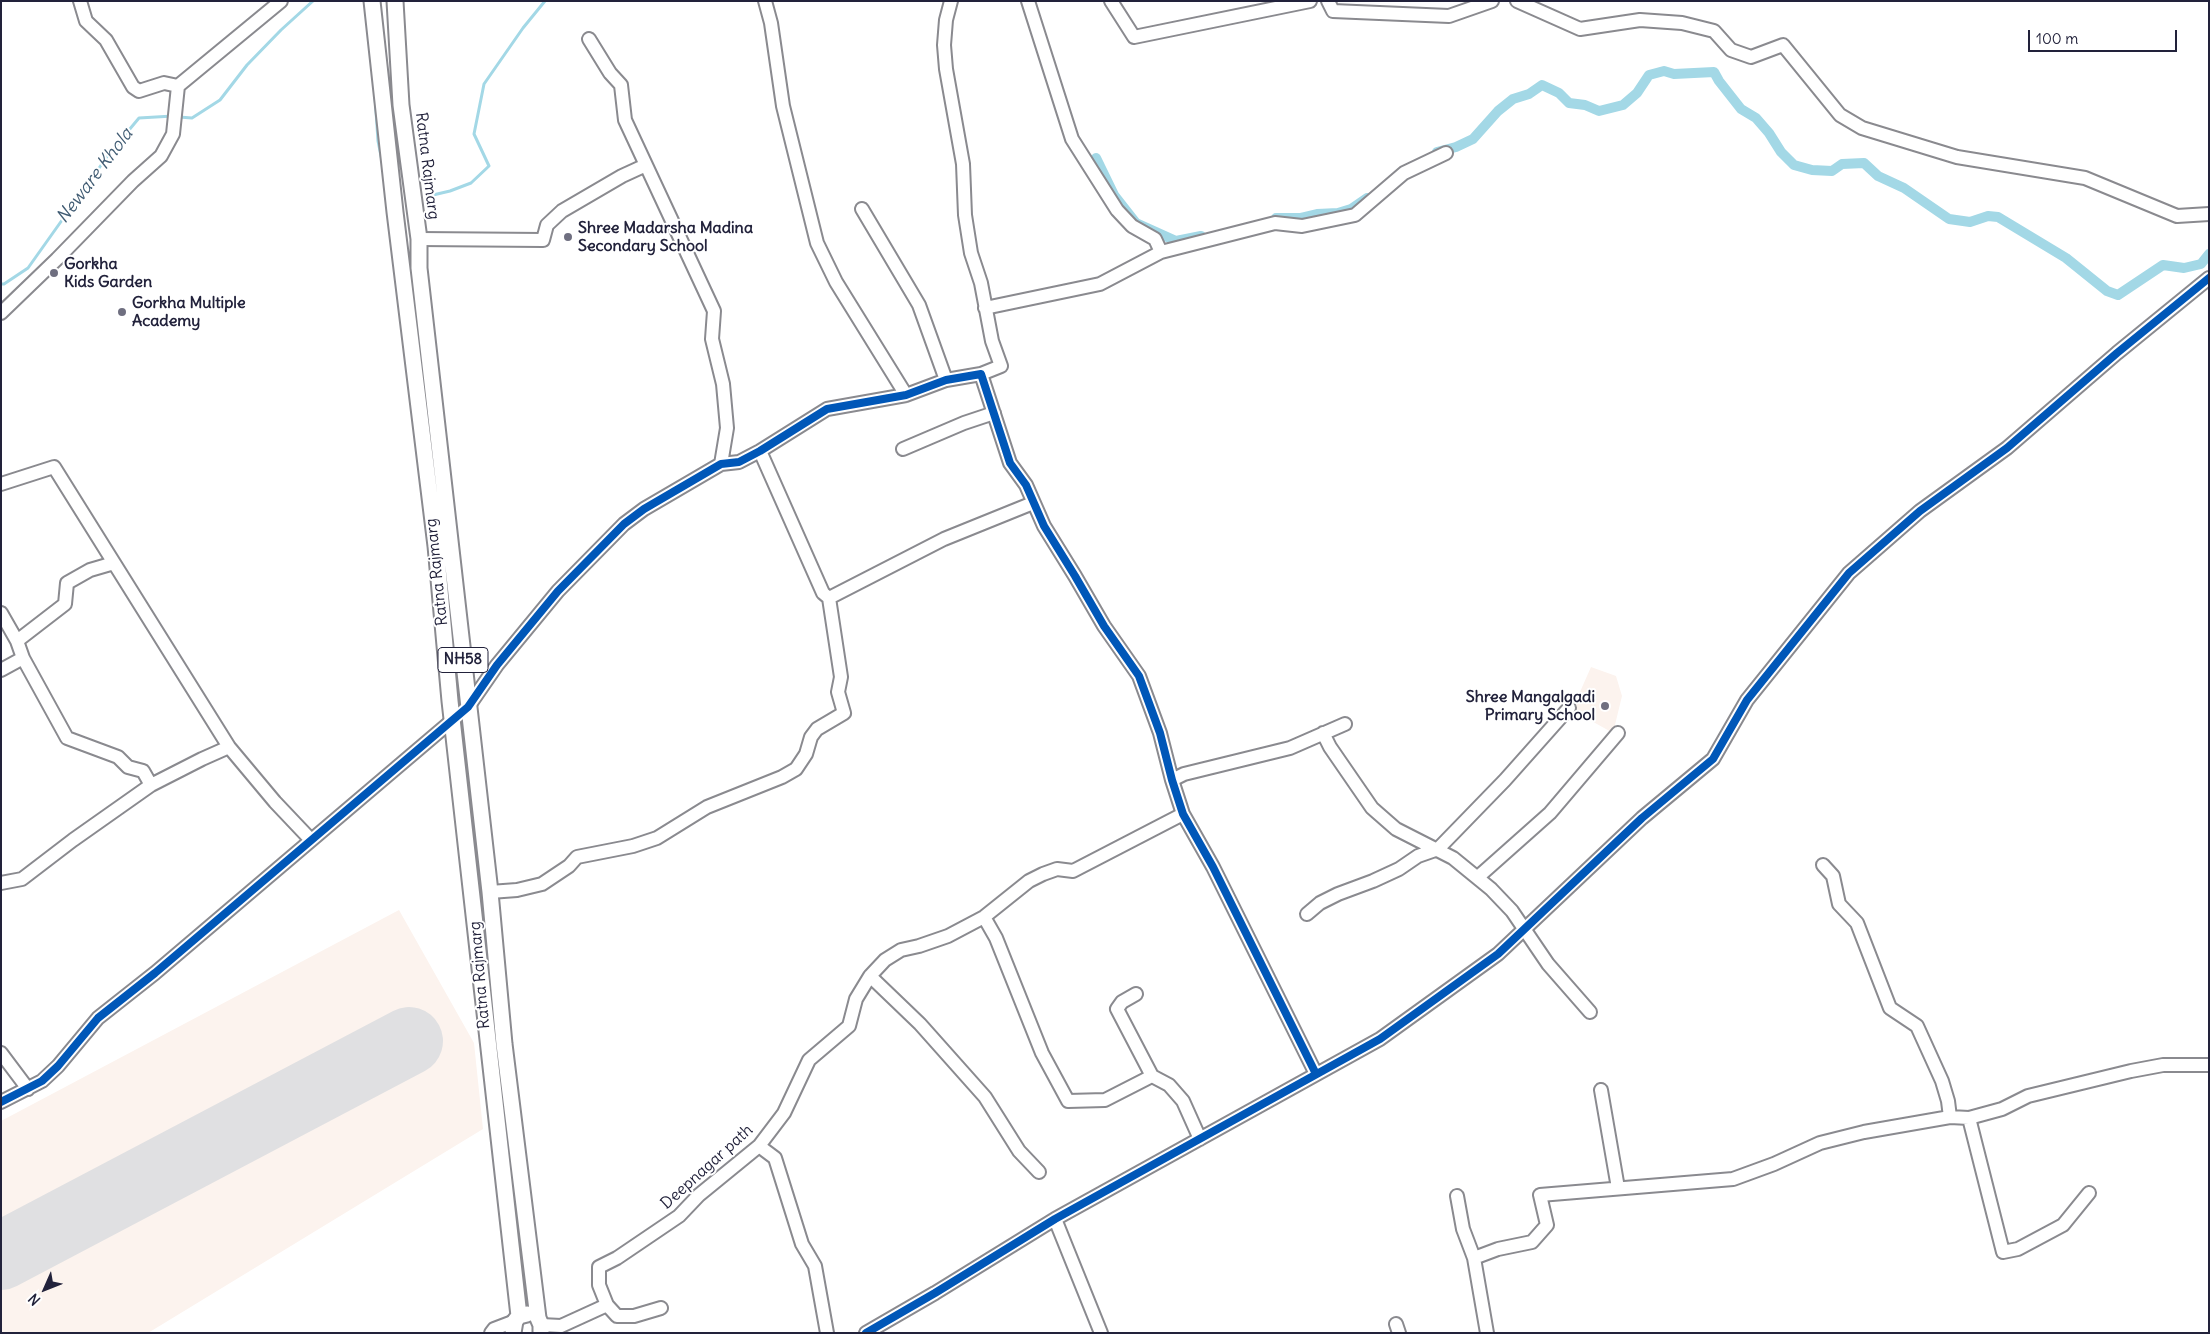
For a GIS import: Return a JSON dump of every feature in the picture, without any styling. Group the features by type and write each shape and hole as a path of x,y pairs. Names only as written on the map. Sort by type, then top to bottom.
{"main road":[{"name":"Ratna Rajmarg","path":"372,1 395,212 435,537 516,1323"},
{"name":"Ratna Rajmarg","path":"396,2 401,105 419,239 418,268 456,583 468,707 490,892 504,1044 540,1325"},
{"path":"516,1323 532,1315 540,1325"}],"street":[{"path":"80,1 86,21 106,40 134,87 139,91 164,83 178,86"},
{"path":"1,313 58,259 133,181 161,156 173,134 176,121 175,102 178,86 281,1"},
{"path":"765,1 771,23 783,106 817,243 836,282 906,395"},
{"path":"1,1102 42,1081 58,1066 98,1018 155,973 468,707 497,665 558,591 624,524 671,492 721,464 740,462 827,409 906,395 946,380 981,374 1000,366 992,341 981,283 971,253 965,215 963,164 946,69 946,20 951,1"},
{"path":"1028,1 1072,139 1117,210 1132,226 1155,238 1161,252"},
{"path":"1111,1 1134,37 1310,1"},
{"path":"1328,1 1333,11 1449,16 1492,1"},
{"path":"1517,1 1580,29 1640,20 1682,23 1714,31 1731,50 1751,57 1783,45 1840,116 1862,128 1957,158 2086,178 2177,216 2209,214"},
{"path":"589,39 610,73 621,85 625,120 714,311 712,339 724,384 727,428 721,464"},
{"path":"985,308 1100,284 1161,252 1275,223 1302,226 1355,215 1404,173 1446,152"},
{"path":"419,239 543,240 547,225 562,211 622,176 646,165"},
{"path":"862,209 918,305 946,380"},
{"path":"866,1333 936,1293 1055,1219 1380,1039 1498,954 1642,818 1713,758 1747,700 1849,573 1920,510 2007,448 2073,390 2209,278"},
{"path":"981,374 1010,463 1026,485 1044,526 1104,626 1139,676 1160,732 1183,814 1212,867 1316,1074"},
{"path":"903,448 994,413"},
{"path":"490,892 518,890 542,884 570,866 577,857 633,846 656,838 707,807 782,777 796,769 806,754 811,737 817,728 844,713 838,692 841,677 829,598 822,593 760,451"},
{"path":"1,484 54,467 229,747 275,802 311,840"},
{"path":"829,598 944,540 1033,503"},
{"path":"17,641 65,604 67,583 90,570 114,563"},
{"path":"1,613 17,641 23,658 67,738 118,757 128,767 142,771 151,786"},
{"path":"1,670 23,658"},
{"path":"1307,914 1320,903 1338,894 1373,881 1418,856 1438,849 1505,780 1569,708"},
{"path":"1172,780 1184,774 1228,765 1265,753 1290,748 1345,724"},
{"path":"1323,733 1330,747 1372,808 1396,829 1438,849 1478,877 1512,911 1534,946 1590,1012"},
{"path":"1478,877 1550,813 1618,733"},
{"path":"1,883 22,879 73,840 151,786 229,747"},
{"name":"Deepnagar path","path":"607,1305 599,1285 599,1267 617,1258 679,1216 699,1195 759,1146 784,1113 809,1060 849,1026 856,999 870,976 885,960 901,950 948,936 984,917 1029,881 1043,874 1057,869 1073,871 1183,814"},
{"path":"1823,866 1833,876 1839,904 1857,923 1890,1008 1917,1026 1942,1081 1948,1101 1950,1117"},
{"path":"984,917 996,938 1042,1053 1068,1101 1105,1100 1152,1076"},
{"path":"870,976 920,1024 985,1098 1019,1150 1038,1172"},
{"path":"1136,994 1122,1002 1117,1010 1152,1076 1169,1085 1183,1100 1200,1139"},
{"path":"1,1052 28,1089"},
{"path":"1474,1258 1498,1249 1532,1242 1547,1225 1540,1194 1733,1178 1774,1164 1820,1143 1864,1132 1950,1117 1969,1118 2002,1109 2028,1096 2131,1071 2163,1065 2209,1065"},
{"path":"1600,1090 1618,1188"},
{"path":"1969,1118 2003,1252 2018,1248 2063,1225 2089,1193"},
{"path":"759,1146 775,1158 802,1244 815,1266 827,1333"},
{"path":"1457,1196 1463,1229 1474,1258 1487,1333"},
{"path":"1055,1219 1101,1333"},
{"path":"540,1325 561,1326 607,1305 617,1316 634,1316 661,1308"},
{"path":"491,1333 494,1329 516,1323"}],"shaded area":[{"path":"1591,667 1616,676 1622,696 1613,733 1572,710"},
{"path":"399,910 474,1043 483,1129 148,1333 1,1333 1,1121"}],"waterway":[{"name":"Neware Khola","path":"179,117 192,118 220,100 247,65 313,1"},
{"name":"Neware Khola","path":"433,195 471,183 489,166 474,134 484,84 523,28 545,1"},
{"path":"1437,152 1456,147 1473,139 1498,111 1513,99 1529,94 1542,85 1559,93 1569,103 1585,105 1599,111 1623,105 1637,93 1649,75 1664,71 1674,74 1714,72 1741,109 1756,118 1769,133 1781,152 1794,165 1812,170 1832,171 1842,164 1864,163 1878,176 1904,188 1949,219 1970,222 1988,216 1998,217 2066,258 2107,291 2118,295 2163,265 2184,268 2201,264 2209,254"},
{"name":"Neware Khola","path":"375,96 378,141 383,166"},
{"name":"Neware Khola","path":"1,284 4,284 28,268 109,154 139,118 173,116"},
{"path":"1096,158 1114,195 1136,223 1176,241 1201,236"},
{"path":"1276,218 1300,218 1317,214 1338,213 1351,209 1367,198"}],"runway":[{"path":"1,1256 409,1041"}],"cycle path":[{"path":"866,1333 1055,1219 1380,1039 1498,954 1642,818 1713,759 1747,700 1849,573 1920,511 2007,448 2117,353 2209,278"},
{"path":"1,1102 42,1081 58,1066 98,1018 155,973 468,707 497,665 558,591 624,524 644,509 721,464 739,462 760,451 827,409 906,395 946,380 981,374 1010,463 1026,485 1044,526 1104,626 1139,676 1160,733 1183,814 1213,867 1316,1074"}],"place":[{"name":"Shree Madarsha Madina Secondary School","path":"568,237"},
{"name":"Gorkha Kids Garden","path":"54,273"},
{"name":"Gorkha Multiple Academy","path":"122,312"},
{"name":"Shree Mangalgadi Primary School","path":"1605,706"}]}
